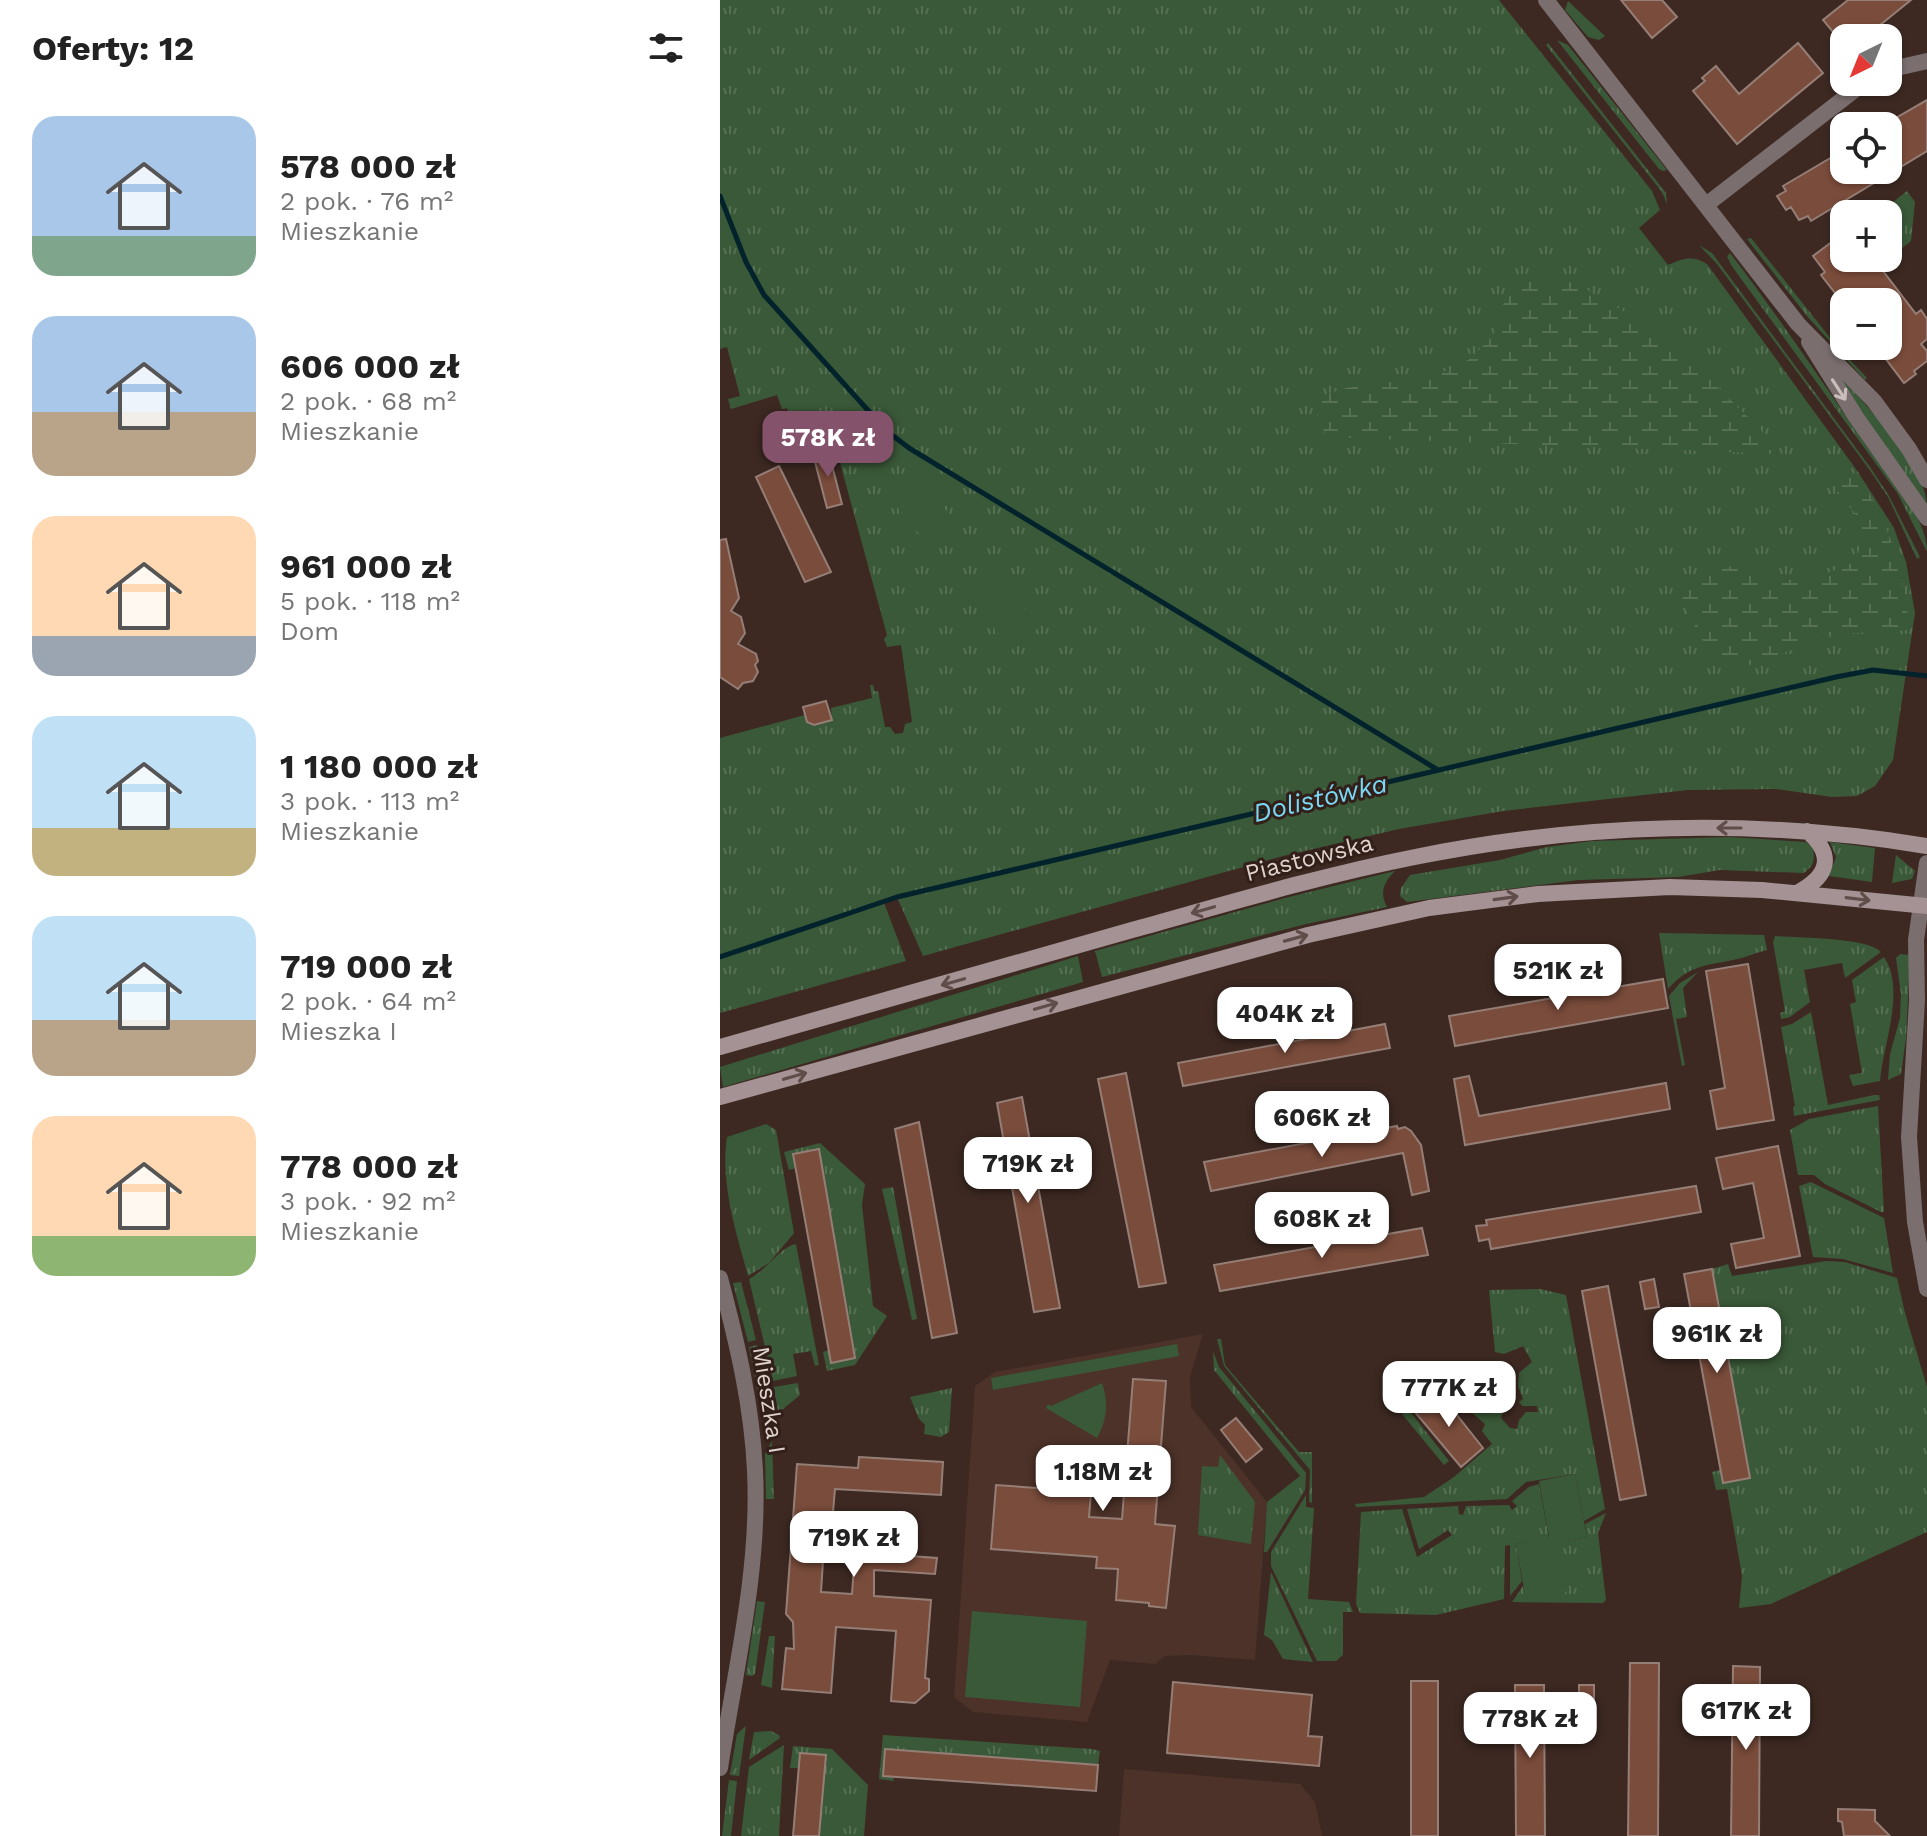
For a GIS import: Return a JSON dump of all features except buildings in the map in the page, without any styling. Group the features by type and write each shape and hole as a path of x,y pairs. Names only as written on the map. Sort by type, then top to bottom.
{"main road":[{"name":"Piastowska","path":"720,1047 1287,887 1414,857 1485,845 1591,833 1694,828 1807,831 1927,846"},
{"path":"1797,893 1809,887 1824,867 1825,854 1821,842 1807,831"},
{"path":"720,1097 1234,954 1399,914 1522,896 1683,887 1797,893 1923,906"}],"street":[{"path":"1546,0 1798,324 1856,417 1927,518"},
{"path":"1902,67 1927,61"},
{"path":"1706,205 1847,96"},
{"path":"1798,324 1874,401 1927,480"},
{"path":"1927,863 1909,1137 1915,1222 1927,1289"},
{"path":"1916,1023 1927,994"},
{"name":"Mieszka I","path":"720,1278 745,1378 755,1485 745,1614 720,1768"}],"shaded area":[{"path":"1203,1334 1190,1377 1191,1407 1267,1502 1255,1660 1190,1655 1165,1656 1155,1664 1110,1660 1087,1722 973,1712 954,1697 975,1386 995,1372"},
{"path":"1124,1769 1300,1784 1315,1802 1322,1836 1119,1836"}],"green space":[{"path":"720,0 1499,0 1652,191 1660,210 1639,228 1668,265 1688,258 1707,264 1858,472 1894,528 1906,562 1915,613 1893,760 1875,786 1857,796 1832,797 1776,789 1688,790 1503,811 1399,829 1283,856 923,956 896,895 883,900 906,961 720,1013 720,738 805,715 807,722 813,725 832,720 831,708 872,698 870,685 878,691 885,727 890,727 895,734 903,733 905,724 912,722 901,645 887,647 884,639 887,635 836,448 795,458 787,433 791,425 787,408 782,409 777,395 731,409 728,399 740,396 727,347 720,349"},
{"path":"1568,1 1605,36 1599,40 1588,37 1565,10"},
{"path":"1557,40 1568,45 1667,170 1659,169"},
{"path":"1548,43 1666,193 1667,204 1662,192 1546,45"},
{"path":"1907,191 1915,202 1911,241 1902,248 1902,200 1896,200"},
{"path":"1751,238 1830,341 1807,316 1747,239"},
{"path":"1699,245 1712,253 1870,467 1889,496 1920,557 1917,559 1888,497 1869,469 1717,264"},
{"path":"1730,253 1912,507 1925,537 1927,552 1898,494 1731,265 1727,256"},
{"path":"1532,279 1575,283 1644,323 1685,355 1782,454 1327,437 1312,404 1324,395 1346,388 1434,376 1470,359 1493,336 1501,307 1516,288"},
{"path":"1847,360 1867,378 1865,380"},
{"path":"1832,369 1874,414 1904,453 1924,490 1927,506"},
{"path":"916,472 952,518 924,540 887,495"},
{"path":"1857,473 1878,510 1894,548 1904,588 1909,630 1838,634 1747,666 1720,656 1701,639 1682,600 1688,581 1713,569 1742,565 1779,579 1808,581 1850,564 1863,545 1860,520 1834,482 1844,474"},
{"path":"998,576 1039,627 1011,650 970,598"},
{"path":"1730,837 1806,842 1813,848 1813,862 1804,873 1720,870 1678,877 1579,880 1407,902 1400,896 1401,888 1410,875 1500,860 1547,847 1592,841"},
{"path":"1830,842 1875,848 1872,882 1829,876 1836,857"},
{"path":"1896,855 1915,871 1912,879 1892,883"},
{"path":"1395,871 1384,888 1387,907 1306,924 1102,977 1095,951"},
{"path":"1659,933 1764,935 1767,950 1692,970 1668,989"},
{"path":"1775,936 1862,943 1881,952 1845,978 1842,963 1804,970 1810,1002 1790,1017 1781,1019 1780,1013 1785,1011 1773,942"},
{"path":"1900,954 1910,955 1906,1038 1901,1074 1888,1080 1890,1054 1900,1018 1901,994 1896,958"},
{"path":"1078,956 1083,982 723,1087 720,1067"},
{"path":"1884,957 1890,970 1893,1001 1880,1081 1853,1086 1849,1075 1862,1073 1850,1004 1856,1002 1852,980"},
{"path":"1698,972 1683,988 1687,1017 1676,1019 1685,1065 1682,1066 1669,996 1680,983"},
{"path":"1811,1012 1828,1105 1874,1095 1879,1095 1880,1100 1794,1116 1795,1106 1781,1027"},
{"path":"1878,1106 1884,1212 1825,1184 1814,1175 1798,1175 1790,1130 1809,1119"},
{"path":"766,1124 776,1130 794,1233 769,1263 748,1276 727,1190 727,1137"},
{"path":"820,1143 865,1184 862,1205 873,1306 887,1316 855,1365 827,1371 823,1352 829,1350 832,1362 855,1358 819,1149 793,1154 796,1168 789,1170 784,1152"},
{"path":"1811,1182 1884,1218 1893,1273 1843,1259 1813,1257 1799,1186"},
{"path":"893,1187 917,1319 912,1320 882,1189"},
{"path":"796,1244 819,1365 815,1366 811,1351 793,1354 797,1376 773,1381 749,1279 785,1249"},
{"path":"1826,1261 1845,1262 1897,1278 1927,1387 1927,1532 1771,1604 1739,1608 1742,1576 1727,1489 1716,1490 1712,1472 1720,1470 1723,1483 1750,1478 1712,1269 1728,1264 1732,1276"},
{"path":"741,1282 756,1340 748,1342 733,1283"},
{"path":"1540,1289 1566,1295 1605,1509 1584,1521 1575,1474 1526,1482 1507,1499 1356,1507 1355,1504 1424,1497 1454,1477 1492,1444 1482,1431 1485,1424 1470,1411 1487,1395 1494,1405 1507,1398 1501,1418 1510,1428 1517,1429 1519,1420 1526,1412 1538,1412 1537,1406 1522,1406 1519,1402 1523,1399 1518,1386 1519,1373 1532,1362 1523,1346 1504,1354 1495,1352 1489,1290"},
{"path":"1217,1339 1221,1339 1225,1365 1299,1452 1312,1452 1312,1503 1309,1502 1310,1470 1224,1366"},
{"path":"1177,1344 1179,1356 993,1390 991,1378"},
{"path":"757,1345 769,1408 759,1398 749,1347"},
{"path":"1213,1351 1219,1367 1306,1473 1305,1490 1267,1552 1264,1552 1267,1502 1300,1476 1214,1370"},
{"path":"1479,1368 1489,1373 1479,1379 1485,1390 1475,1400 1459,1384"},
{"path":"798,1383 800,1395 783,1409 777,1410 774,1387"},
{"path":"1102,1383 1106,1411 1097,1438 1046,1408 1048,1404 1051,1406"},
{"path":"952,1388 949,1432 941,1437 924,1434 925,1425 919,1419 910,1397"},
{"path":"1408,1409 1449,1461 1444,1465 1402,1414"},
{"path":"772,1441 774,1499 766,1499 765,1454"},
{"path":"1220,1455 1255,1502 1251,1544 1198,1535 1202,1466 1218,1467"},
{"path":"1575,1474 1587,1537 1557,1543 1566,1592 1526,1600 1516,1544 1549,1537 1539,1481"},
{"path":"1539,1484 1549,1538 1516,1544 1522,1581 1510,1596 1510,1545 1505,1546 1504,1599 1436,1615 1360,1613 1356,1604 1361,1512 1402,1509 1417,1557 1452,1535 1448,1530 1419,1549 1407,1509 1458,1506 1459,1514 1463,1515 1466,1506 1509,1505 1512,1510 1517,1506 1512,1501 1529,1487"},
{"path":"1306,1495 1306,1507 1314,1508 1308,1599 1349,1602 1353,1612 1343,1612 1343,1655 1336,1661 1317,1661 1271,1566 1271,1552"},
{"path":"1606,1513 1598,1533 1606,1600 1603,1603 1512,1602 1523,1586 1527,1600 1556,1543 1587,1537 1585,1524"},
{"path":"1271,1572 1313,1662 1283,1659 1272,1640 1264,1635"},
{"path":"757,1601 765,1602 755,1674 752,1676 746,1675"},
{"path":"972,1611 1087,1621 1080,1707 965,1697"},
{"path":"769,1636 775,1636 772,1688 761,1685"},
{"path":"746,1726 739,1776 730,1775 737,1734"},
{"path":"771,1731 780,1738 749,1760 754,1732"},
{"path":"883,1735 1100,1751 1098,1765 886,1749 894,1781 879,1779"},
{"path":"784,1745 779,1836 741,1836 749,1767"},
{"path":"793,1746 832,1749 868,1785 864,1836 819,1836 826,1755 800,1753 798,1768 790,1768"},
{"path":"729,1780 737,1781 731,1836 722,1836"}],"waterway":[{"path":"720,196 746,262 764,295 874,417"},
{"path":"888,432 909,448 1438,770"},
{"name":"Dolistówka","path":"720,957 897,897 1836,677 1873,670 1927,676"}]}
